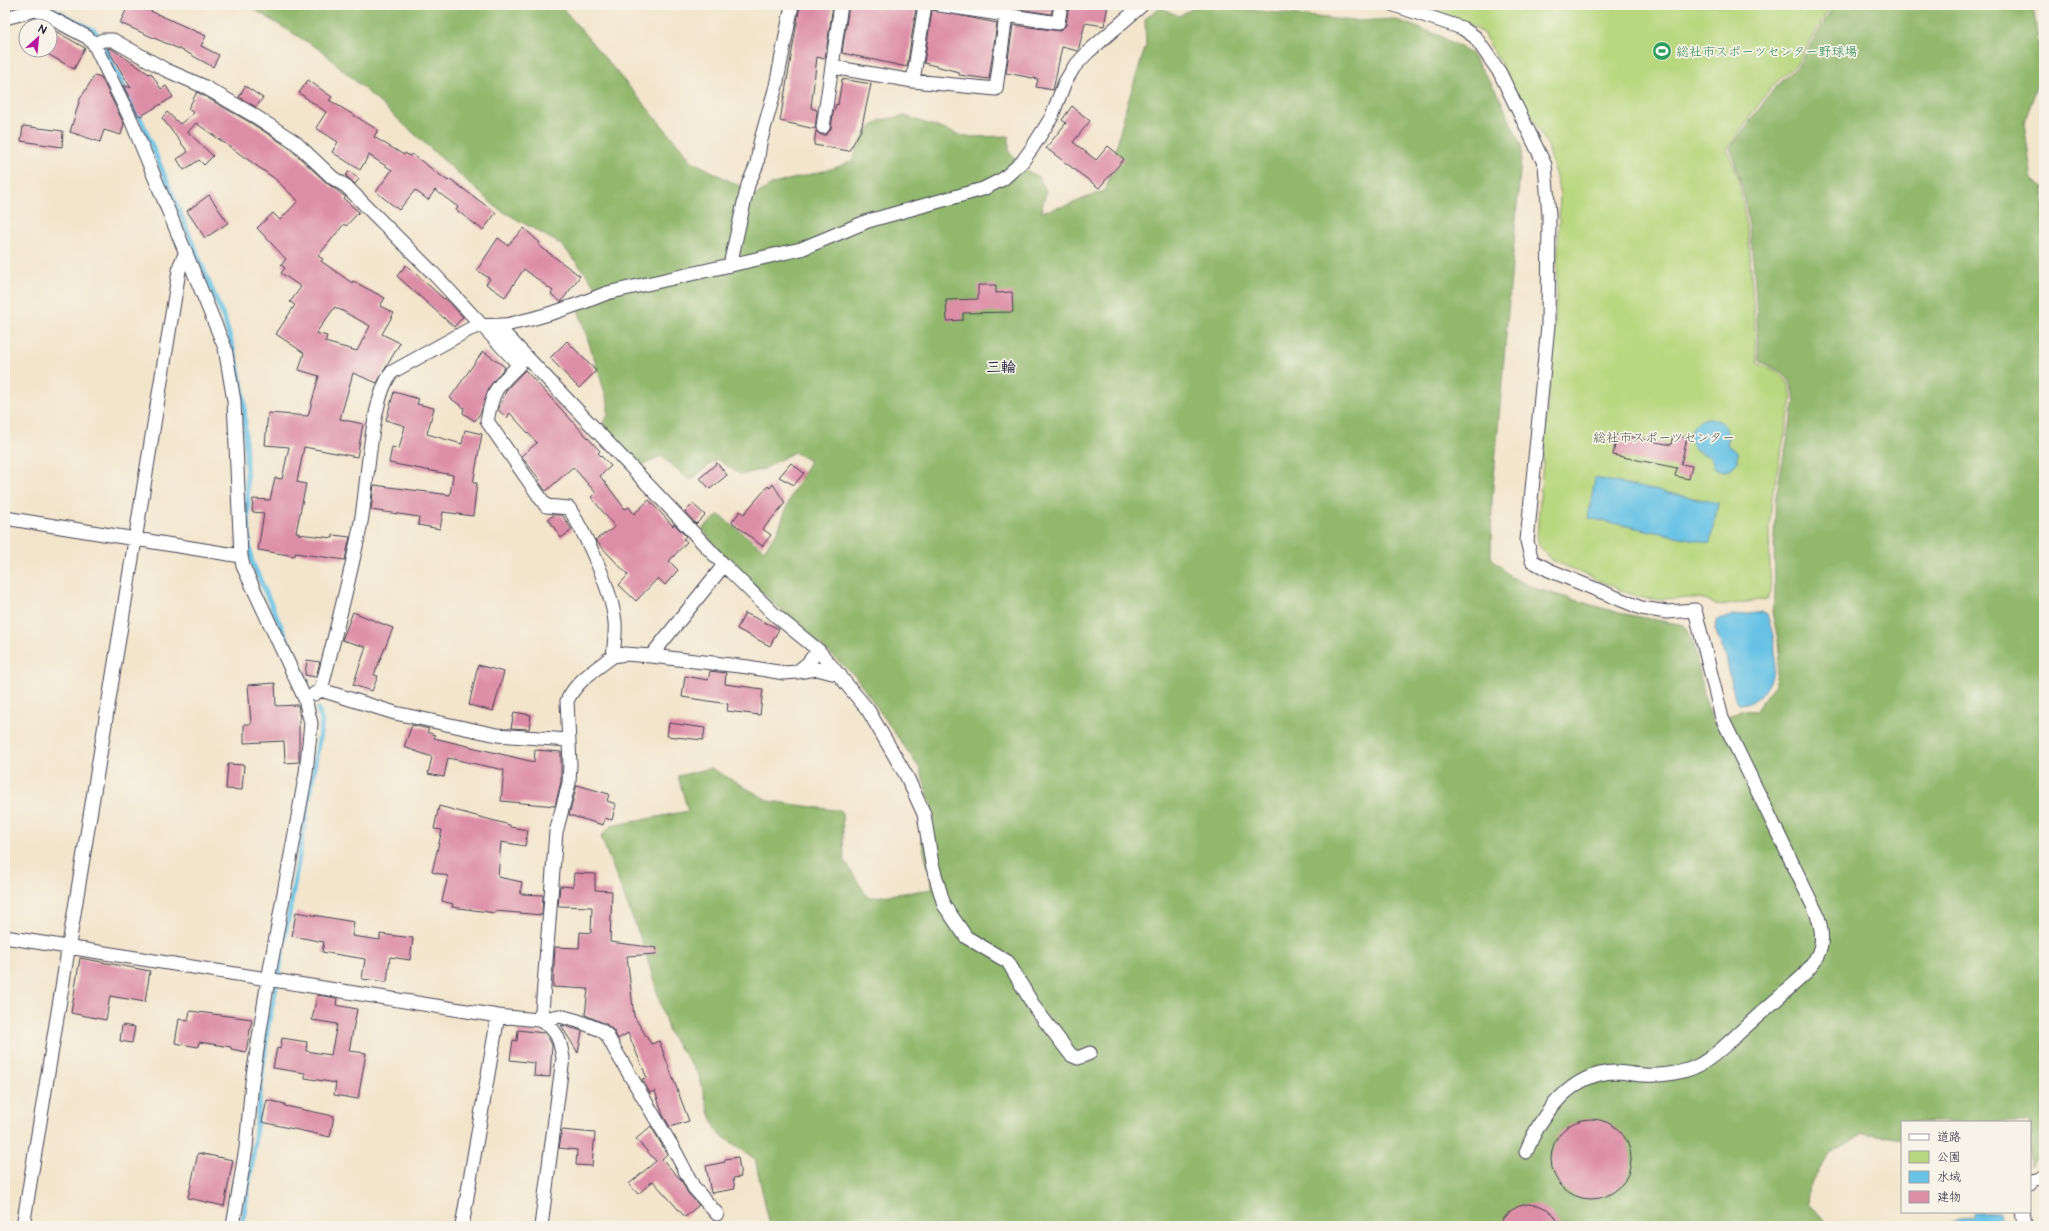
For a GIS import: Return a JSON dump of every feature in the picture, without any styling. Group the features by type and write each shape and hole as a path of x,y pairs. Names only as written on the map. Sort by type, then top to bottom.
{"street":[{"path":"730,265 748,185 757,164 760,143 776,86 792,5"},
{"path":"823,127 841,5"},
{"path":"913,81 925,5"},
{"path":"940,5 976,8 1006,15 1058,23 1061,5"},
{"path":"321,690 361,522 372,440 380,401 387,378 392,372 470,329 482,324 508,324 586,302 607,293 801,249 868,221 982,189 1003,179 1022,162 1032,148 1051,118 1065,82 1074,67 1088,52 1142,5"},
{"path":"1394,5 1462,28 1475,37 1500,73 1545,165 1549,215 1548,325 1527,541 1532,561 1549,570 1641,608 1667,612 1695,610 1722,718 1817,914 1822,928 1820,954 1804,975 1716,1054 1698,1066 1682,1072 1647,1075 1616,1072 1593,1075 1580,1081 1556,1103 1540,1124 1526,1152"},
{"path":"5,18 34,7 98,42 113,40 166,70 203,86 295,142 333,178 346,186 482,324 519,365 500,383 492,396 487,421 546,506 569,508 577,521 611,598 615,623 613,656"},
{"path":"832,67 913,81 996,89 1006,15"},
{"path":"98,42 225,348 234,401 241,556 243,566 305,699 311,723 306,773 274,981 233,1226"},
{"path":"23,1226 180,265 186,252"},
{"path":"482,324 503,332 724,565 775,615 818,650 840,675 868,710 908,777 924,814 932,864 944,905 966,937 1008,962 1035,1008 1071,1055 1078,1058 1090,1053"},
{"path":"5,518 241,556"},
{"path":"651,656 724,565"},
{"path":"797,672 808,663 818,650"},
{"path":"538,1020 542,1011 556,832 569,784 567,701 571,692 581,681 613,656 625,654 748,667 784,673 817,669 840,675"},
{"path":"305,699 321,690 395,713 497,735 569,740"},
{"path":"5,937 498,1016 538,1020 546,1023 557,1033 563,1058 541,1226"},
{"path":"462,1226 498,1016"},
{"path":"538,1020 560,1016 584,1023 601,1030 607,1035 676,1153 694,1188 717,1214"},
{"path":"2031,1182 2044,1178"},
{"path":"2023,1213 2025,1226"}],"green space":[{"path":"247,5 560,5 692,161 756,195 773,184 835,168 852,161 866,131 881,120 905,116 966,137 1009,136 1009,152 1027,171 1039,177 1046,191 1041,212 1068,205 1106,190 1126,108 1146,45 1145,18 1161,8 1179,16 1198,5 1203,5 1354,21 1394,19 1438,35 1470,52 1498,94 1522,148 1492,499 1491,557 1511,577 1534,588 1619,613 1684,625 1694,645 1706,703 1715,725 1740,710 1755,711 1775,685 1780,650 1772,612 1775,596 1774,534 1776,495 1795,401 1791,384 1785,375 1775,368 1759,361 1755,280 1749,227 1745,200 1730,148 1774,89 1798,66 1834,5 2033,5 2041,64 2039,81 2024,123 2032,180 2044,187 2044,1096 2037,1160 2031,1166 2031,1121 1901,1121 1901,1140 1864,1134 1832,1152 1810,1183 1808,1204 1831,1226 770,1226 755,1159 718,1133 709,1112 699,1075 669,1033 644,947 601,837 611,826 688,811 678,776 711,768 769,801 842,811 844,860 868,898 933,889 921,839 934,815 920,769 855,676 731,565 702,529 719,515 764,550 778,531 791,496 810,461 794,452 764,469 741,475 717,459 690,480 661,456 639,466 602,427 608,415 608,402 578,309 601,300 595,285 562,245 497,208 322,51"},
{"name":"総社市スポーツセンター","path":"1421,5 1831,5 1796,65 1771,87 1727,149 1738,176 1749,243 1757,363 1777,372 1786,379 1791,391 1792,400 1772,496 1769,535 1771,593 1767,599 1727,605 1714,604 1700,598 1653,599 1637,597 1552,560 1539,546 1537,536 1556,301 1560,194 1548,146 1483,33 1468,23"}],"water":[{"path":"1707,418 1717,420 1724,425 1728,434 1727,444 1737,452 1737,462 1730,470 1722,471 1715,468 1710,456 1696,449 1692,444 1690,438 1694,426 1699,421"},
{"path":"1595,478 1718,503 1710,543 1588,518"},
{"path":"1763,612 1767,614 1775,646 1774,669 1768,686 1756,699 1748,703 1739,704 1735,699 1726,657 1715,629 1716,621 1721,618"},
{"path":"1973,1213 2000,1213 2002,1226 1945,1226 1961,1219 1971,1218"}],"building":[{"path":"135,5 148,5 146,9 206,36 201,46 219,55 213,67 186,52 120,23 127,8 132,10"},
{"path":"800,5 833,5 825,59 817,57 811,108 817,110 815,129 780,121"},
{"path":"849,5 899,5 916,8 907,67 842,53"},
{"path":"1019,5 1053,5 1051,14 1018,9"},
{"path":"1069,5 1108,5 1104,26 1085,23 1078,51 1062,47 1053,90 1036,87 1038,79 1006,73 1013,25 1060,31 1066,25"},
{"path":"932,10 997,23 989,79 959,75 959,72 924,63"},
{"path":"58,33 85,48 74,69 55,58 58,58"},
{"path":"107,48 112,49 149,74 151,73 161,89 166,86 173,97 141,116 138,115 123,85 131,88"},
{"path":"95,75 101,77 124,124 121,135 104,130 100,142 70,132 80,99"},
{"path":"842,79 871,84 861,130 849,151 814,145 816,131 821,135 826,135 831,129 833,114 836,104 838,105"},
{"path":"308,80 332,97 329,100 378,130 374,137 404,155 405,153 410,156 412,154 448,181 450,179 496,213 483,230 456,210 458,207 435,190 428,200 415,190 399,210 376,192 392,170 369,155 360,170 332,152 338,142 316,128 326,112 299,93"},
{"path":"245,86 263,98 256,107 239,97"},
{"path":"197,92 251,123 288,147 328,184 346,197 344,199 359,212 346,226 344,224 318,256 323,259 321,261 352,283 353,281 385,298 380,306 394,313 382,334 400,343 377,383 353,373 340,419 363,424 357,457 304,447 297,482 306,484 296,532 299,533 298,534 333,538 333,535 350,537 345,560 295,553 295,556 258,550 264,513 252,512 253,499 270,500 275,478 282,479 289,447 265,445 268,413 308,416 319,376 299,370 304,353 276,334 295,305 290,302 301,287 281,273 285,268 281,265 286,259 257,228 273,213 280,220 298,201 274,178 196,123 188,132 213,156 204,165 199,160 184,170 177,159 188,152 162,118 167,112 180,124 194,113 188,109","holes":["335,307 370,326 357,351 325,342 327,336 316,333"]},
{"path":"1072,106 1090,121 1073,142 1096,160 1108,146 1124,159 1099,188 1046,148 1066,123 1062,120"},
{"path":"23,126 63,131 62,147 21,141"},
{"path":"349,171 359,179 355,184 346,176"},
{"path":"209,195 228,223 205,238 187,211"},
{"path":"524,228 540,243 538,245 580,276 561,302 551,294 553,291 524,269 505,297 486,284 490,279 477,270 498,238 508,245"},
{"path":"406,265 444,299 445,298 463,317 454,327 397,276"},
{"path":"978,285 996,285 996,293 1012,292 1013,312 963,313 963,320 947,321 946,300 978,299"},
{"path":"567,341 596,371 579,388 550,358"},
{"path":"483,351 505,367 490,386 481,412 475,421 463,413 464,408 450,398"},
{"path":"525,370 600,451 598,453 611,466 600,476 625,509 629,507 634,514 649,500 673,526 674,524 686,536 683,539 687,542 669,561 678,570 665,585 658,578 636,601 619,585 628,575 595,540 615,527 591,497 596,493 573,467 546,491 538,481 540,480 521,456 537,443 510,413 507,418 498,410 507,389"},
{"path":"394,392 419,399 417,404 434,408 427,434 462,444 465,430 482,434 473,483 477,483 473,516 443,512 440,529 418,525 419,517 371,510 374,485 450,495 453,475 389,463 392,447 399,449 405,426 386,420"},
{"path":"1617,434 1671,445 1673,435 1687,438 1681,464 1692,466 1689,479 1675,476 1677,468 1613,455"},
{"path":"717,463 727,475 710,489 700,478"},
{"path":"791,463 804,473 794,485 779,477"},
{"path":"773,484 785,503 763,529 771,535 762,546 732,522 740,511 744,514 768,486 770,488"},
{"path":"693,504 705,515 696,524 685,512"},
{"path":"554,515 562,515 572,530 561,538 548,519"},
{"path":"353,612 393,628 374,675 378,676 372,691 353,685 366,647 342,640"},
{"path":"745,613 779,629 770,646 737,629"},
{"path":"307,660 320,662 316,677 305,675"},
{"path":"478,665 504,672 493,711 469,705"},
{"path":"710,671 726,673 725,684 763,689 760,715 727,711 728,704 682,697 685,676 708,680"},
{"path":"275,683 276,706 298,705 300,719 299,762 285,763 284,741 244,743 244,724 251,724 248,685"},
{"path":"514,712 531,715 529,729 511,728"},
{"path":"669,723 705,728 703,740 667,736"},
{"path":"412,725 429,729 427,732 435,735 434,738 534,762 535,750 561,752 561,782 555,806 501,801 504,770 448,758 444,777 428,774 432,757 404,747"},
{"path":"228,764 244,765 242,790 226,789"},
{"path":"577,785 609,794 607,801 616,804 612,820 605,818 603,825 569,815"},
{"path":"439,806 510,825 510,827 528,830 525,846 501,842 498,877 522,882 520,894 543,895 542,915 495,911 495,913 452,907 453,904 442,901 448,876 432,872 442,830 434,829"},
{"path":"574,873 595,874 595,890 612,891 610,942 657,948 656,954 627,956 634,1016 651,1044 659,1041 689,1121 670,1127 663,1115 655,1091 650,1093 642,1079 647,1078 628,1033 618,1039 614,1031 606,1024 585,1015 588,989 553,987 555,947 579,948 580,932 591,933 592,907 558,906 560,886 573,887"},
{"path":"296,912 354,922 352,936 380,940 380,934 413,938 410,960 390,957 387,982 362,979 365,959 322,952 324,942 292,936"},
{"path":"80,958 150,971 145,1002 110,996 106,1020 71,1013"},
{"path":"317,995 337,998 336,1005 357,1009 349,1051 366,1053 358,1099 334,1095 336,1083 305,1078 305,1073 273,1068 277,1048 280,1049 282,1038 307,1042 306,1051 331,1055 337,1024 312,1020"},
{"path":"190,1011 252,1019 246,1052 231,1049 231,1047 199,1042 198,1047 175,1043 179,1019 188,1021"},
{"path":"122,1025 135,1027 132,1043 120,1041"},
{"path":"561,1025 582,1031 578,1053"},
{"path":"518,1030 544,1033 549,1039 552,1045 550,1077 534,1076 535,1063 510,1060 513,1040 517,1041"},
{"path":"267,1100 285,1104 285,1106 334,1116 330,1137 262,1122"},
{"path":"1591,1119 1606,1122 1619,1131 1628,1144 1631,1159 1628,1174 1619,1187 1606,1196 1591,1199 1576,1196 1563,1187 1554,1174 1551,1159 1554,1144 1563,1131 1576,1122"},
{"path":"651,1126 667,1154 662,1159 681,1180 688,1193 699,1205 685,1217 653,1181 638,1194 629,1184 656,1161 636,1139"},
{"path":"562,1130 595,1133 592,1166 576,1165 577,1150 559,1148"},
{"path":"198,1153 233,1160 224,1206 188,1198"},
{"path":"738,1157 741,1177 733,1178 735,1189 711,1193 706,1166 725,1162 725,1159"},
{"path":"1528,1204 1538,1205 1547,1209 1554,1215 1560,1226 1498,1226 1510,1211 1519,1206"}],"waterway":[{"path":"44,5 95,31 142,122 225,321 236,359 244,398 249,545 252,562 307,684"},
{"path":"242,1226 252,1163 268,1025 279,973 322,722 318,709"}],"place":[{"name":"総社市スポーツセンター野球場","path":"1662,51"}],"district":[{"name":"三輪","path":"1001,367"}]}
